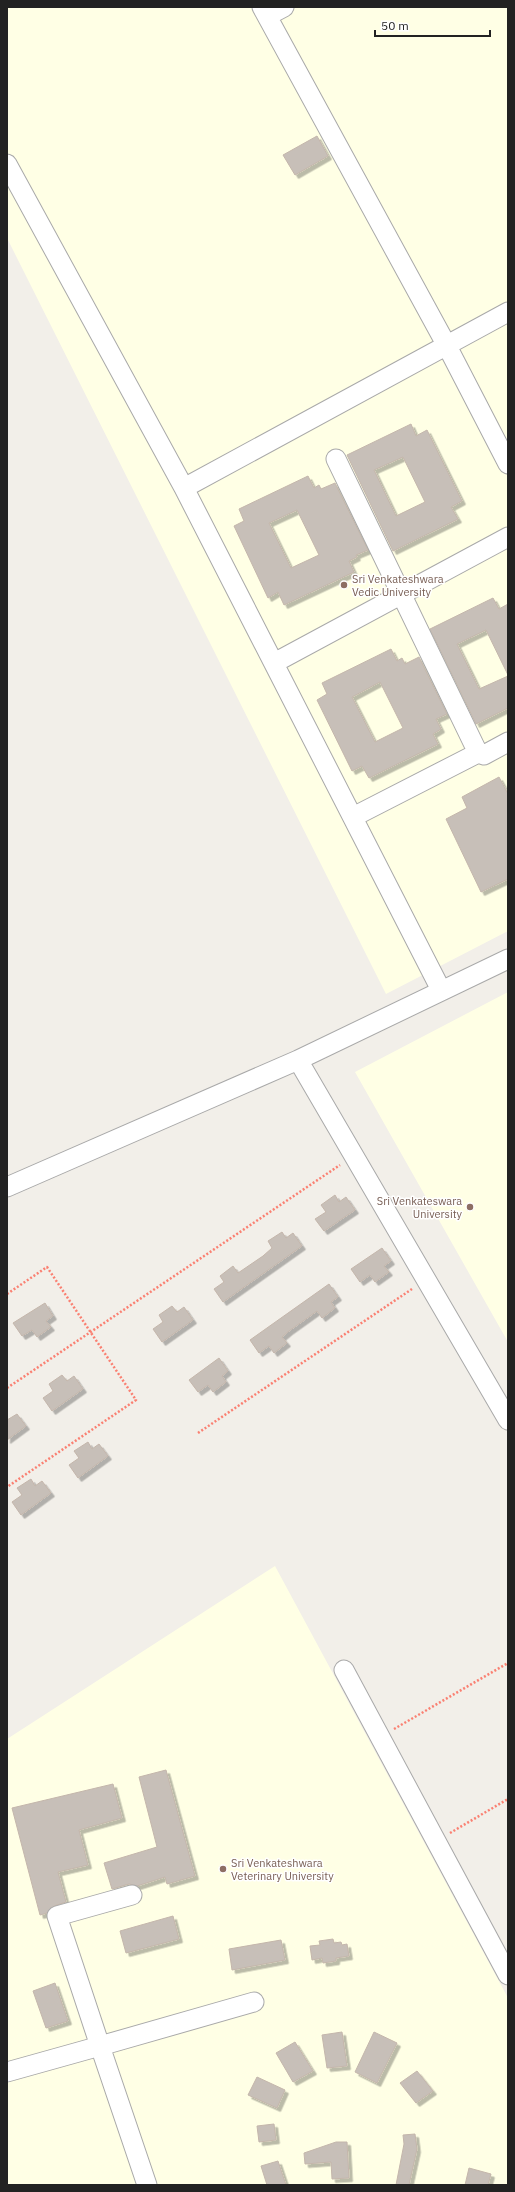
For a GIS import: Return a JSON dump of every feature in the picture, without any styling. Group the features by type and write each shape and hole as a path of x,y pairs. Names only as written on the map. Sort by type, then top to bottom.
{"lane":[{"path":"284,7 265,12 447,346 508,464"},
{"path":"7,164 184,488 441,990"},
{"path":"184,488 508,312"},
{"path":"336,459 478,753"},
{"path":"274,663 508,538"},
{"path":"353,817 478,753 484,755 508,742"},
{"path":"7,1187 298,1060 508,959"},
{"path":"298,1060 508,1420"},
{"path":"344,1670 508,1974"},
{"path":"132,1895 57,1916 147,2185"},
{"path":"7,2072 254,2002"}],"path":[{"path":"7,1388 354,1156"},
{"path":"7,1294 47,1267 136,1400 7,1487"},
{"path":"198,1433 426,1279"},
{"path":"380,1737 508,1663"},
{"path":"436,1841 508,1799"}],"shaded area":[{"name":"Sri Venkateshwara Vedic University","path":"7,7 508,7 508,931 386,994 7,238"},
{"name":"Sri Venkateswara University","path":"508,992 508,1342 355,1072"},
{"name":"Sri Venkateshwara Veterinary University","path":"275,1566 508,1998 508,2185 7,2185 7,1739"}],"building":[{"path":"317,136 328,156 295,175 283,155"},
{"path":"411,424 416,436 427,430 462,501 451,507 458,519 393,551 347,455","holes":["403,457 425,502 396,516 374,470"]},
{"path":"308,476 314,488 319,485 321,489 335,483 368,550 356,555 357,557 349,561 354,572 284,605 278,592 268,598 234,526 244,521 239,509","holes":["297,510 319,555 291,568 269,523"]},
{"path":"493,598 499,609 508,604 508,675 486,630 457,644 479,689 508,676 508,708 476,724 430,629"},
{"path":"391,649 397,661 402,658 405,664 419,657 447,714 436,719 441,729 433,734 438,744 369,778 362,766 352,771 317,700 327,694 322,683","holes":["380,682 403,728 375,742 352,697"]},
{"path":"499,777 508,794 508,879 481,892 446,819 467,808 462,797"},
{"path":"335,1195 339,1202 346,1197 355,1210 324,1231 315,1219 326,1212 321,1205"},
{"path":"282,1232 286,1238 293,1233 302,1246 223,1302 214,1289 224,1282 220,1276 233,1266 238,1273 263,1256 272,1248 268,1241"},
{"path":"382,1248 391,1261 384,1266 389,1272 375,1282 370,1275 360,1282 351,1269"},
{"path":"329,1284 338,1297 331,1302 335,1308 322,1318 317,1311 289,1331 282,1337 287,1343 274,1353 269,1346 259,1353 250,1340"},
{"path":"45,1303 53,1316 46,1321 51,1327 37,1337 32,1330 22,1336 13,1323"},
{"path":"172,1306 177,1312 184,1307 193,1320 162,1342 153,1329 163,1322 159,1315"},
{"path":"219,1358 228,1371 222,1376 226,1382 213,1392 208,1385 198,1392 189,1380"},
{"path":"62,1375 67,1381 74,1376 83,1389 52,1411 43,1398 53,1391 49,1384"},
{"path":"17,1414 26,1426 7,1440 7,1420"},
{"path":"88,1442 92,1449 99,1444 108,1456 78,1478 69,1465 79,1458 74,1451"},
{"path":"31,1479 35,1486 42,1481 51,1493 21,1515 12,1502 22,1495 17,1488"},
{"path":"166,1770 195,1876 167,1884 165,1877 137,1886 129,1884 112,1889 104,1863 157,1847 139,1777"},
{"path":"113,1784 122,1818 79,1830 88,1865 58,1872 66,1902 54,1906 47,1913 40,1915 12,1808"},
{"path":"173,1916 179,1939 126,1953 120,1931"},
{"path":"333,1939 334,1943 341,1942 342,1945 347,1944 349,1956 336,1958 336,1961 323,1963 322,1958 312,1960 310,1946 320,1945 319,1941"},
{"path":"281,1940 285,1960 232,1970 229,1949"},
{"path":"55,1983 68,2021 46,2028 33,1991"},
{"path":"342,2032 347,2066 327,2068 322,2035"},
{"path":"374,2032 397,2043 377,2083 355,2072"},
{"path":"295,2042 313,2071 293,2082 276,2053"},
{"path":"417,2071 433,2091 416,2103 400,2083"},
{"path":"257,2077 285,2090 277,2108 248,2095"},
{"path":"274,2124 276,2140 259,2142 257,2126"},
{"path":"415,2134 417,2149 409,2185 396,2185 404,2144 403,2135"},
{"path":"336,2142 347,2142 349,2178 332,2179 331,2162 305,2164 304,2153"},
{"path":"278,2161 286,2185 267,2185 261,2166"},
{"path":"469,2168 491,2174 488,2185 465,2185"}],"place":[{"name":"Sri Venkateshwara Vedic University","path":"344,585"},
{"name":"Sri Venkateswara University","path":"470,1207"},
{"name":"Sri Venkateshwara Veterinary University","path":"223,1869"}]}
